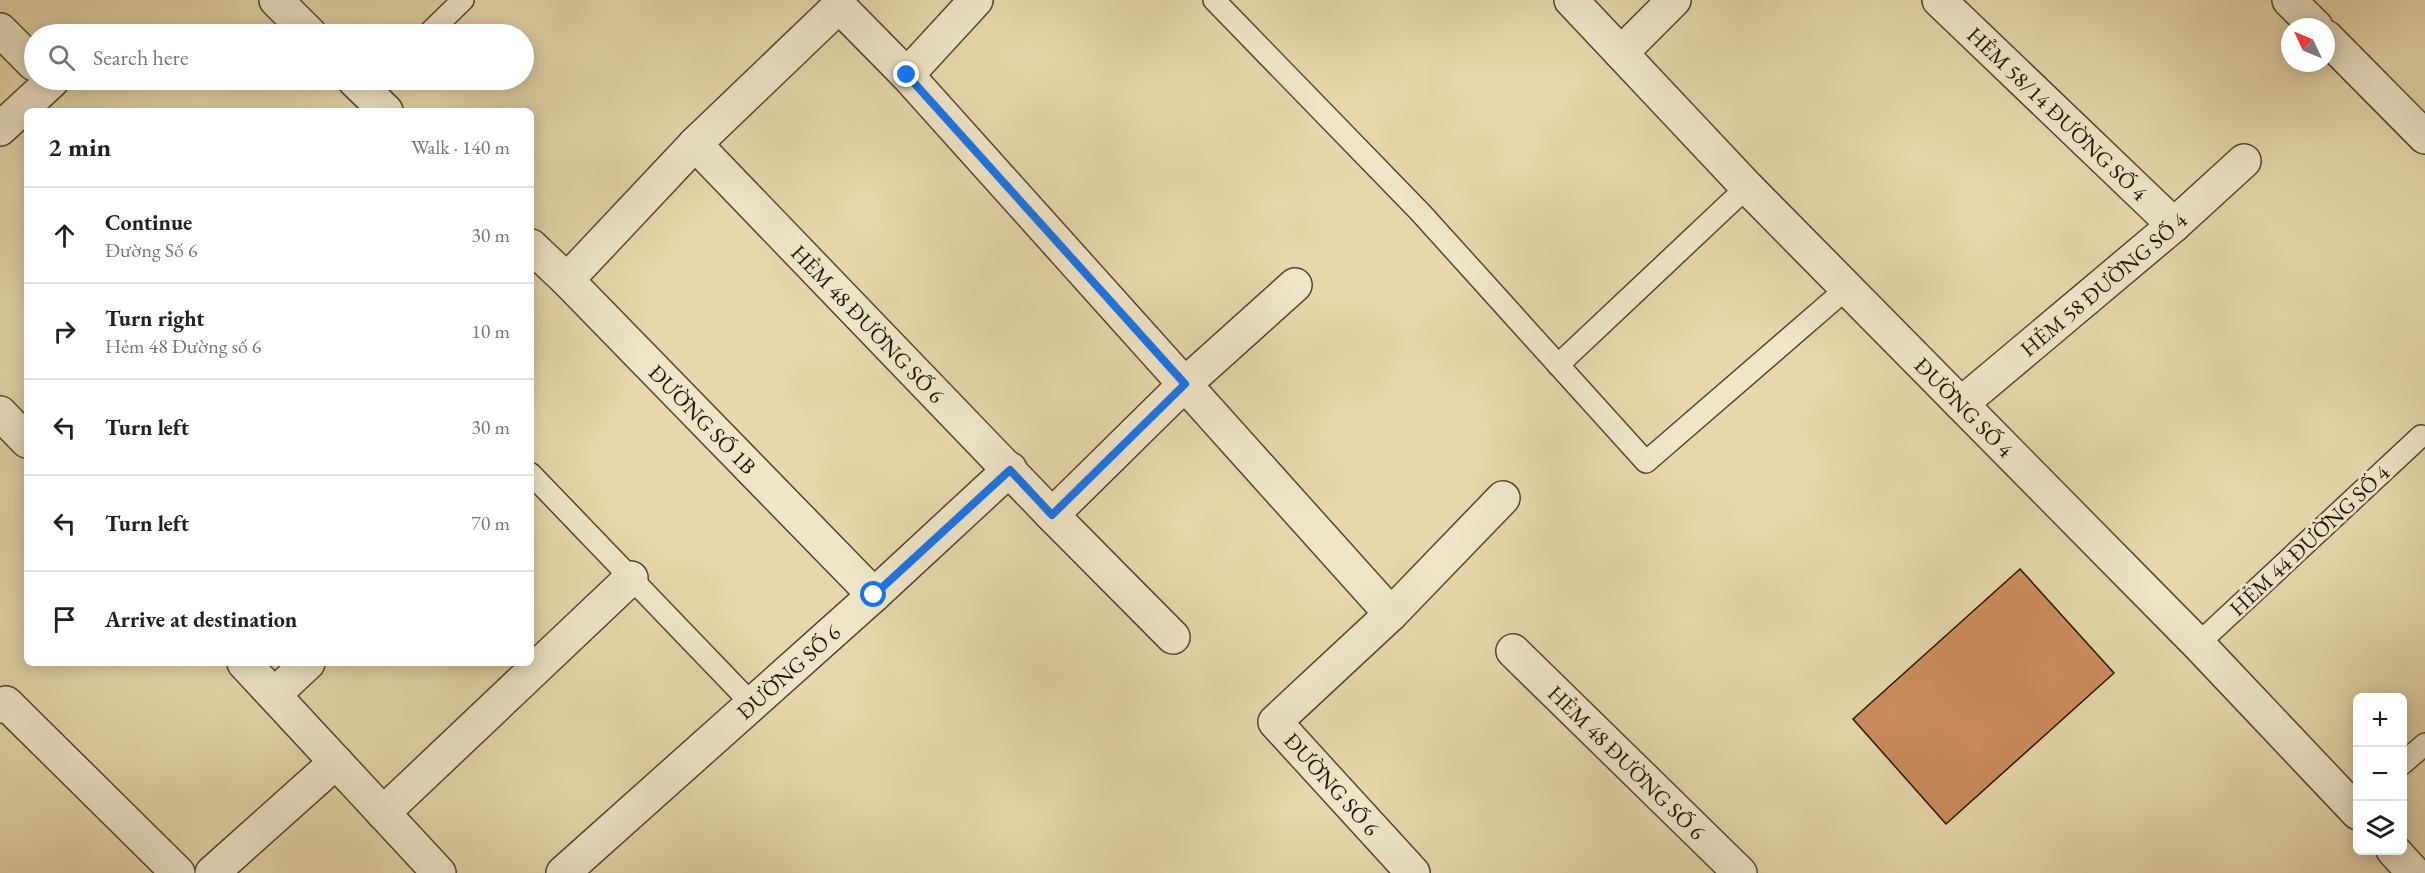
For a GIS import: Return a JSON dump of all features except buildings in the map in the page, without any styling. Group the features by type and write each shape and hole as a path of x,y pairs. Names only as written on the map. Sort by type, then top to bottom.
{"street":[{"path":"276,0 300,24"},
{"path":"907,75 976,0"},
{"name":"ĐƯỜNG SỐ 4","path":"1570,0 1846,289 2198,644 2353,805"},
{"path":"1621,53 1674,0"},
{"name":"HẺM 58/14 ĐƯỜNG SỐ 4","path":"1939,0 2174,225"},
{"path":"2289,0 2307,18"},
{"path":"567,280 695,144 836,3 907,75 1391,614 1503,498"},
{"path":"0,30 24,54"},
{"path":"2335,46 2425,137"},
{"path":"0,129 42,90"},
{"name":"HẺM 48 ĐƯỜNG SỐ 6","path":"695,144 1052,515 1173,637"},
{"name":"HẺM 58 ĐƯỜNG SỐ 4","path":"1960,404 2174,225 2244,161"},
{"name":"ĐƯỜNG SỐ 1B","path":"534,249 874,595"},
{"path":"1052,515 1185,384 1294,285"},
{"path":"0,413 24,436"},
{"name":"ĐƯỜNG SỐ 6","path":"562,873 874,595 1010,470"},
{"path":"384,813 631,578"},
{"name":"ĐƯỜNG SỐ 6","path":"1391,614 1275,722 1405,870"},
{"name":"HẺM 48 ĐƯỜNG SỐ 6","path":"1513,651 1740,873"},
{"path":"247,666 439,873"},
{"path":"275,694 305,666"},
{"path":"0,706 6,703 178,873"},
{"path":"212,873 336,762"},
{"path":"2398,855 2414,873"}],"lane":[{"path":"439,24 464,0"},
{"path":"1214,0 1420,212 1646,462 1846,289"},
{"path":"1558,365 1747,187"},
{"name":"HẺM 44 ĐƯỜNG SỐ 4","path":"2198,644 2421,436"},
{"path":"534,477 752,704"},
{"path":"2407,760 2425,744"}],"route":[{"path":"874,595 1010,470 1052,515 1185,384 907,75"}]}
